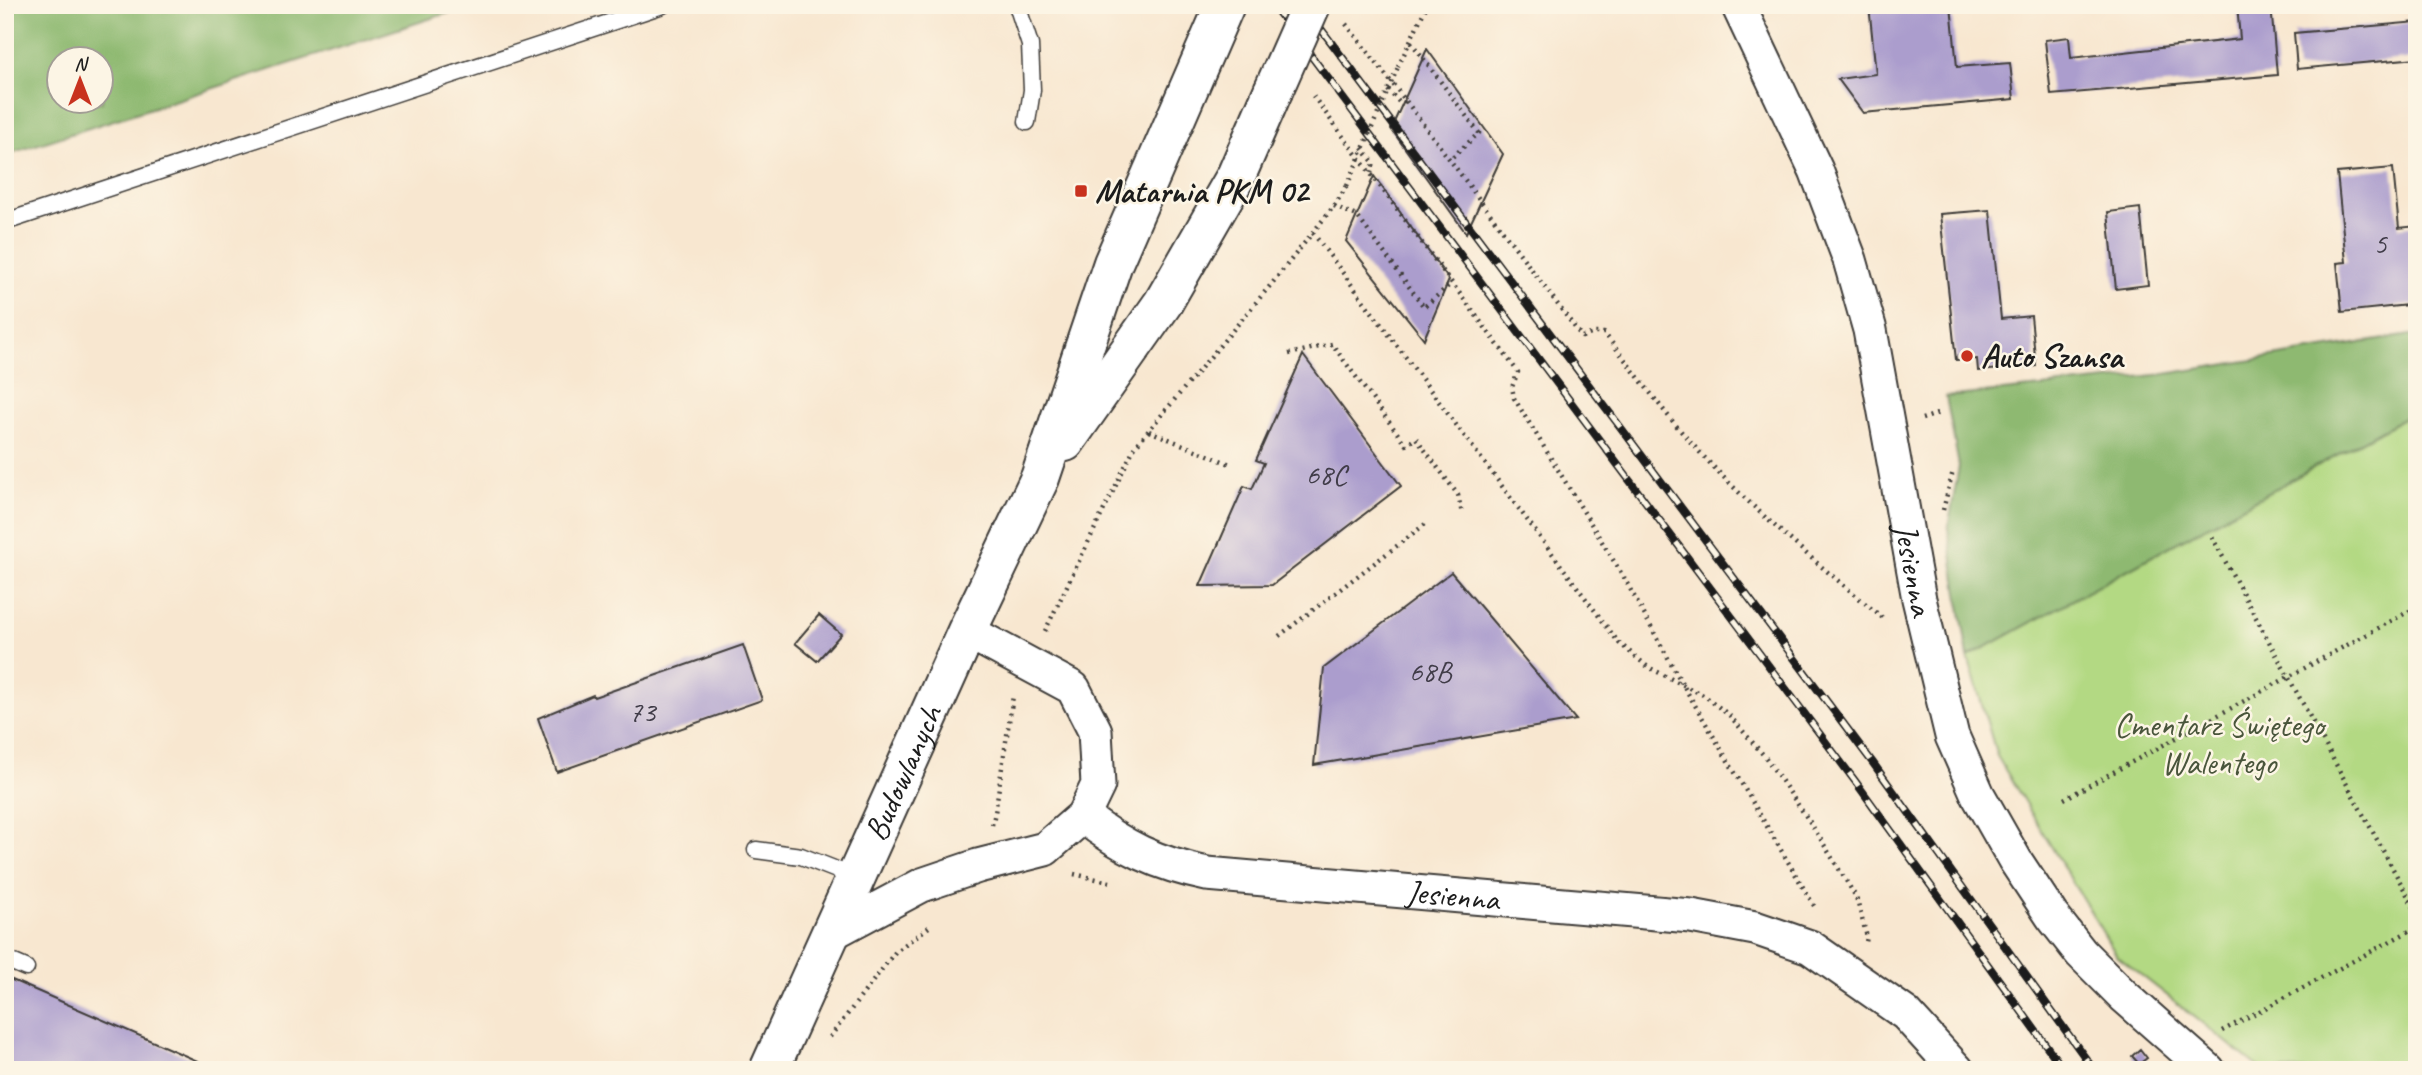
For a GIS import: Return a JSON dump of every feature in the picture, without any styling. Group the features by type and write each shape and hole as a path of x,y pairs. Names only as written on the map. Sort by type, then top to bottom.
{"main road":[{"name":"Budowlanych","path":"769,1070 967,631 1040,478 1113,263 1224,8"},
{"name":"Budowlanych","path":"1040,478 1163,303 1236,176 1273,91 1325,11"}],"street":[{"name":"Jesienna","path":"1738,5 1816,170 1850,260 1870,330 1930,646 1952,736 1978,795 2015,860 2052,916 2081,954 2199,1063"},
{"path":"832,933 922,885 978,866 1045,849 1083,816 1098,785 1095,731 1073,688 967,631"},
{"name":"Jesienna","path":"1083,816 1133,850 1155,860 1207,874 1590,906 1727,921 1755,928 1810,947 1857,977 1906,1014 1957,1070"}],"lane":[{"path":"5,222 663,5"},
{"path":"1017,5 1030,45 1032,90 1027,122"},
{"path":"755,850 801,856 857,878"},
{"path":"5,959 26,968"}],"path":[{"path":"1003,760 1012,698 1134,448 1334,206 1347,186 1427,5"},
{"path":"1325,11 1406,101 1582,337 1594,332 1604,332 1692,444 1738,492 1796,546 1894,627 1930,646"},
{"path":"1411,42 1479,133 1449,160"},
{"path":"1388,90 1399,102 1406,101"},
{"path":"1313,95 1518,372 1512,387 1514,398 1623,576 1683,685 1822,920"},
{"path":"1362,148 1374,163 1371,174"},
{"path":"1334,206 1357,216 1424,307 1452,283"},
{"path":"1312,233 1619,643 1648,667 1705,696 1730,716 1766,758 1812,825 1856,897 1867,937 1857,977"},
{"path":"1289,354 1332,344 1406,445 1416,438 1433,460 1458,495 1462,514"},
{"path":"1149,430 1230,464"},
{"path":"1279,636 1428,522"},
{"path":"2211,537 2417,912"},
{"path":"2064,799 2417,607"},
{"path":"2199,1063 2217,1034 2417,927"}],"green space":[{"path":"5,5 473,5 5,155"},
{"path":"2417,334 2417,411 1968,657 1948,529 1959,466 1946,397 2165,374"},
{"name":"Cmentarz Świętego Walentego","path":"2417,411 2417,1070 2262,1070 2117,956 1997,756 1968,657"}],"building":[{"path":"1869,5 1951,5 1957,67 2010,63 2014,99 1863,113 1838,79 1876,74"},
{"path":"2237,5 2271,5 2277,75 2051,95 2045,40 2069,37 2071,58 2240,39"},
{"path":"2417,22 2417,58 2297,69 2294,33"},
{"path":"1427,49 1503,154 1466,233 1391,129"},
{"path":"2393,168 2399,228 2417,226 2417,304 2342,312 2337,263 2346,262 2337,173"},
{"path":"1374,176 1449,280 1424,339 1346,241"},
{"path":"2140,208 2148,285 2116,289 2108,212"},
{"path":"1990,210 2001,319 2031,316 2036,366 1978,371 1977,359 1956,360 1940,214"},
{"path":"1303,355 1401,486 1272,585 1200,586 1244,486 1252,489 1264,463 1256,460"},
{"path":"1451,572 1576,720 1314,765 1324,668"},
{"path":"819,615 841,634 817,661 795,643"},
{"path":"743,645 762,700 557,772 538,718 593,695 594,697"},
{"path":"5,977 218,1070 5,1070"},
{"path":"2140,1049 2147,1058 2139,1064 2132,1056"}],"railway":[{"path":"1273,5 1855,781 2064,1070"},
{"path":"1303,5 1873,763 2094,1070"}],"place":[{"name":"Matarnia PKM 02","path":"1081,191"},
{"name":"Auto Szansa","path":"1967,356"}]}
